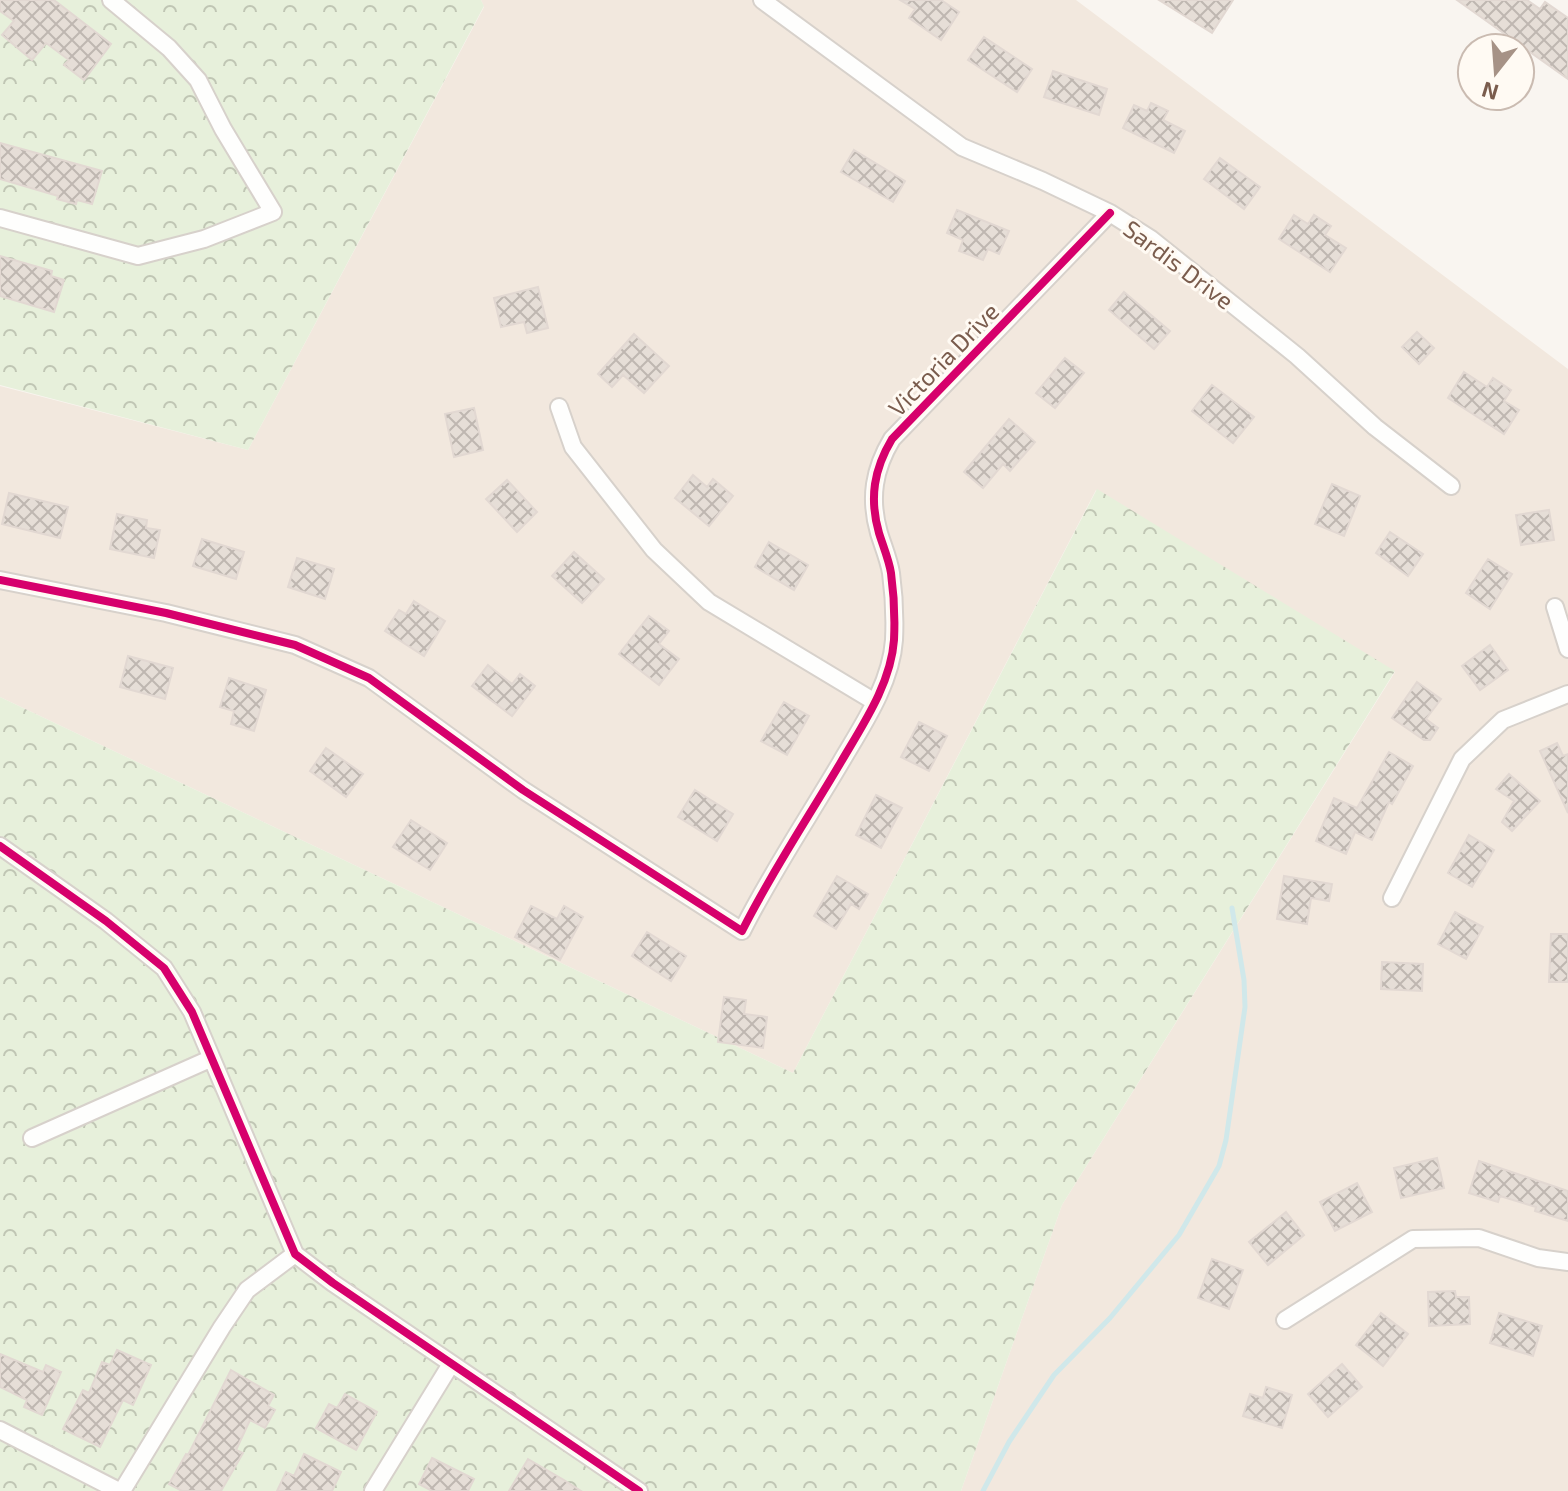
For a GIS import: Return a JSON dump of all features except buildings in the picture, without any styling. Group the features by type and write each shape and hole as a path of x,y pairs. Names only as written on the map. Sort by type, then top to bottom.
{"street":[{"path":"0,218 138,256 204,239 273,212 223,129 198,80 169,48 111,0"},
{"name":"Sardis Drive","path":"762,0 962,147 1110,213 1151,239 1297,356 1375,427 1451,486"},
{"name":"Victoria Drive","path":"0,580 166,613 281,642 369,678 523,790 742,931 886,678 894,644 891,571 877,528 874,493 879,462 892,439 1110,213"},
{"path":"559,407 573,447 654,550 698,592 709,602 875,702"},
{"path":"1555,607 1568,649"},
{"path":"1392,898 1462,759 1503,720 1568,694"},
{"path":"0,846 106,921 164,968 192,1012 295,1254 639,1491"},
{"path":"32,1138 210,1059"},
{"path":"1285,1320 1413,1239 1479,1238 1538,1258 1568,1262"},
{"path":"0,1430 121,1491 247,1290 295,1254"},
{"path":"373,1491 451,1364"}],"shaded area":[{"path":"481,0 1076,0 1568,369 1568,1491 961,1491 1062,1205 1395,672 1096,490 793,1073 0,697 0,386 248,450 484,7"}],"green space":[{"path":"0,0 481,0 484,6 248,450 0,385"},
{"path":"1097,489 1395,671 1062,1205 961,1491 0,1491 0,697 793,1073"}],"waterway":[{"path":"983,1491 1009,1442 1054,1375 1110,1318 1179,1235 1219,1166 1226,1140 1245,1007 1244,980 1232,908"}],"cycle path":[{"path":"0,580 166,613 295,645 369,678 523,790 742,931 866,719 887,673 894,640 894,598 890,568 874,508 877,473 886,450 892,439 1110,213"},
{"path":"0,846 106,921 164,968 192,1012 295,1254 639,1491"}]}
